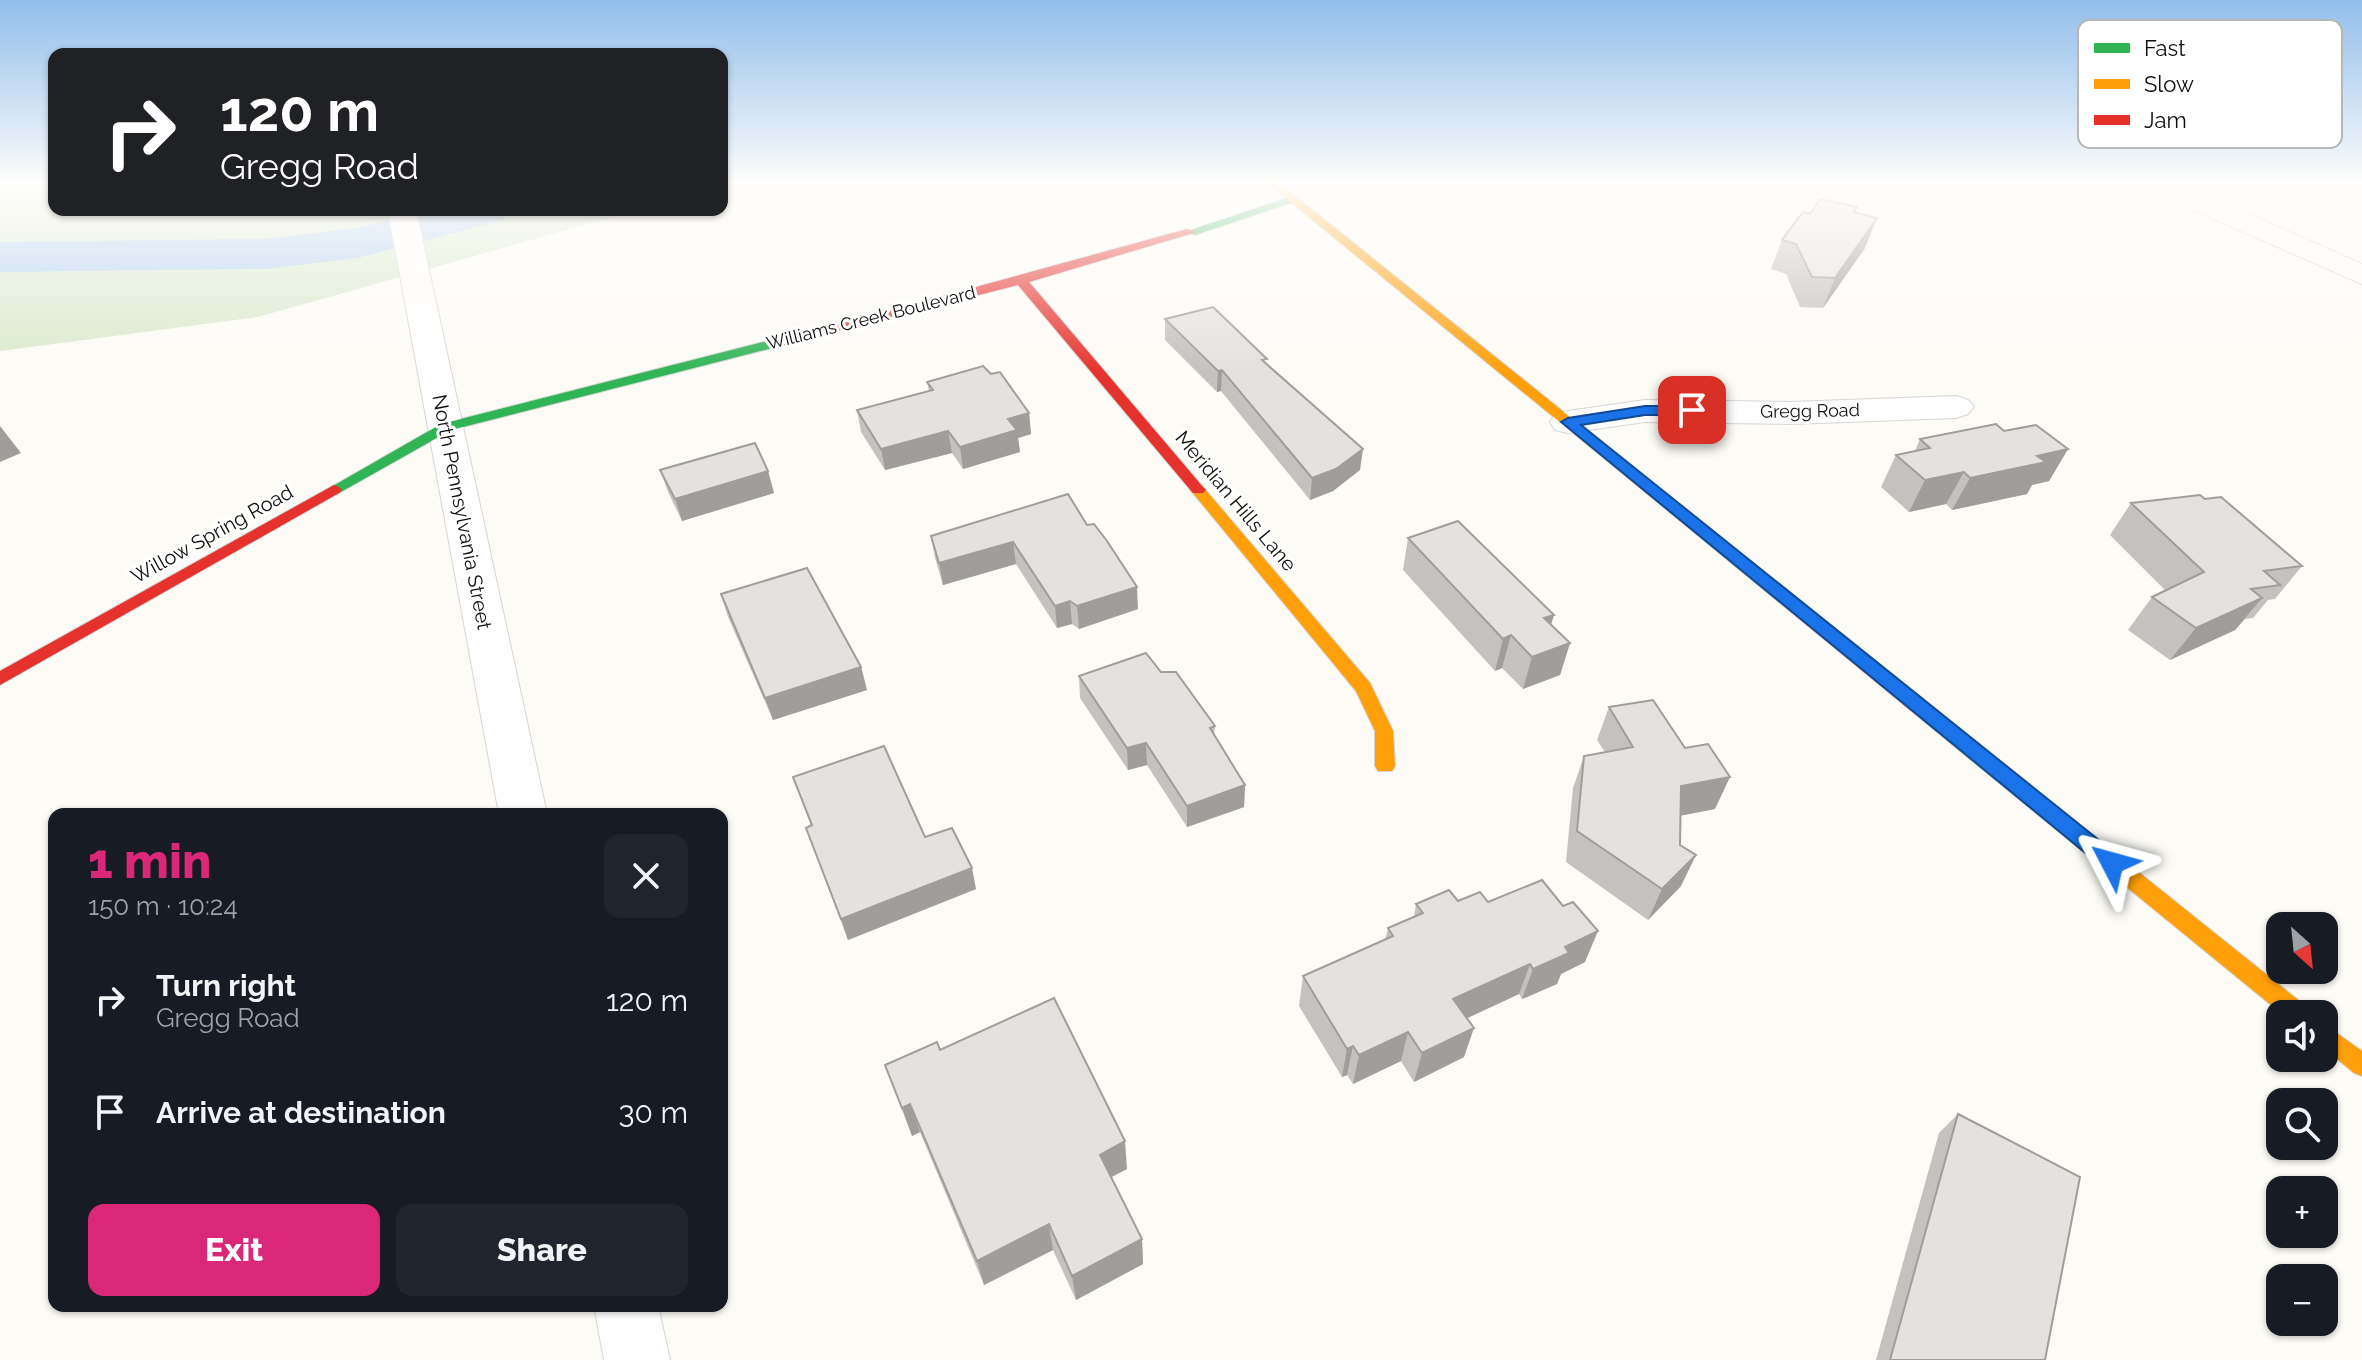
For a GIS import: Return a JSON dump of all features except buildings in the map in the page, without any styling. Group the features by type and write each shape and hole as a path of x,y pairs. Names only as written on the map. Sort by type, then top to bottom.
{"street":[{"name":"North Pennsylvania Street","path":"409,245 522,808"},
{"name":"Williams Creek Boulevard","path":"446,427 1021,280 1143,245"},
{"path":"1350,245 2282,1000"},
{"path":"2296,245 2362,275"},
{"name":"Meridian Hills Lane","path":"1021,280 1357,679 1377,710 1384,730 1385,766"},
{"name":"Gregg Road","path":"1568,422 1645,411 1791,413 1956,407"},
{"name":"Willow Spring Road","path":"0,679 446,427"},
{"path":"2338,1045 2362,1065"},
{"path":"627,1312 637,1360"}],"green space":[{"path":"0,245 512,245 258,317 0,351"}],"waterway":[{"path":"0,257 265,254 336,245"}],"traffic: fast":[{"path":"334,490 446,427 830,329"}],"traffic: slow":[{"path":"1349,245 1632,474"},
{"path":"1198,490 1364,688 1384,731 1385,766"},
{"path":"1944,727 2282,1000"},
{"path":"2338,1045 2362,1065"}],"traffic: jam":[{"path":"830,329 1143,245"},
{"path":"1021,280 1198,490"},
{"path":"1632,474 1944,727"},
{"path":"0,679 334,490"}],"route":[{"path":"1692,410 1645,411 1568,422 2112,863"}]}
